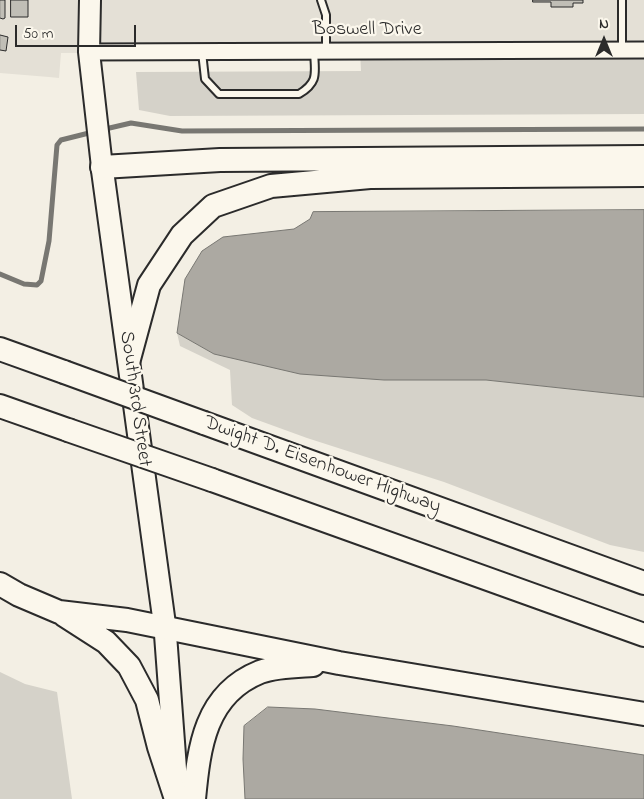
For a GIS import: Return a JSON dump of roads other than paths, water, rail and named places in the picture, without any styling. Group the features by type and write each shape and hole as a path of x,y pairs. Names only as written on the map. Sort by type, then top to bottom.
{"highway":[{"path":"102,167 220,160 644,157"},
{"path":"102,167 141,172 370,177 644,175"},
{"name":"South 3rd Street","path":"102,167 165,628 177,799"},
{"path":"129,359 150,285 182,235 213,206 271,186 370,177"},
{"name":"Dwight D. Eisenhower Highway","path":"0,349 644,583"},
{"path":"0,406 644,635"},
{"path":"494,530 644,574"},
{"path":"0,584 19,595 58,612 106,642 129,666 147,700 159,747 177,799"},
{"path":"58,612 127,620 339,663 644,714"},
{"path":"194,799 202,737 214,709 233,687 261,672 291,666 339,663"}],"main road":[{"name":"South 3rd Street","path":"90,0 89,52 102,167"}],"street":[{"name":"Boswell Drive","path":"89,52 644,50"}],"lane":[{"path":"202,52 205,79 219,94 299,94 309,88 315,78 326,16 321,0"},
{"path":"622,0 622,50"}],"waterway":[{"path":"101,130 131,123 182,131 644,129"},
{"path":"0,274 24,284 37,285 41,281 49,241 57,145 61,140 93,132"}]}
